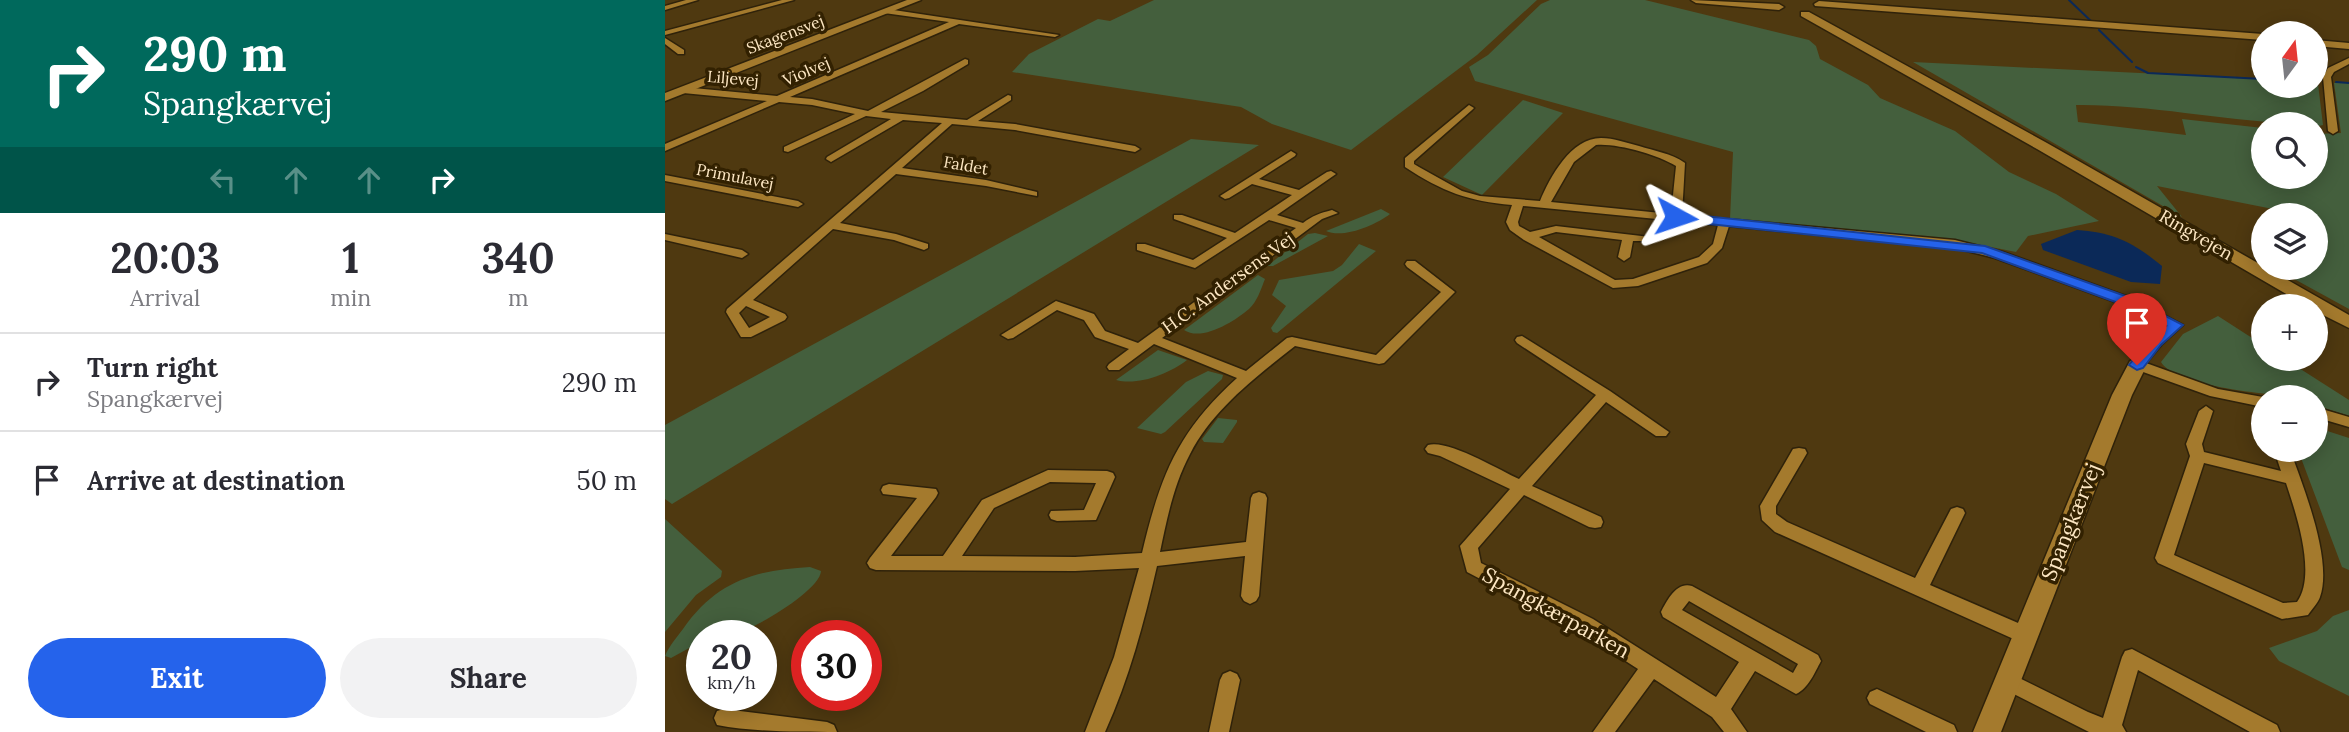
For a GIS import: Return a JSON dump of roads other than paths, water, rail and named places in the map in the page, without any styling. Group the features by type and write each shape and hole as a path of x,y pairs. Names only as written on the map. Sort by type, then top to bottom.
{"street":[{"path":"665,8 694,0"},
{"path":"665,33 790,0"},
{"name":"Skagensvej","path":"665,97 915,0"},
{"path":"1696,0 1783,2 1814,8 1852,6 2251,36"},
{"name":"Ringvejen","path":"1814,8 2042,146 2349,323"},
{"path":"887,11 1055,35"},
{"name":"Violvej","path":"665,148 958,21"},
{"path":"665,40 681,52"},
{"path":"2328,44 2349,46"},
{"path":"953,60 980,63"},
{"path":"2333,131 2327,77 2338,65 2349,61"},
{"path":"788,149 920,89 965,62"},
{"name":"Liljevej","path":"683,90 779,98 830,105 866,114 970,122 1135,149"},
{"path":"970,122 1008,98"},
{"path":"1469,108 1412,156 1409,165 1467,197 1519,202 1544,205 1724,222 1721,243 1713,254 1703,260 1622,286 1605,281 1514,228 1512,222 1519,202"},
{"path":"831,159 901,117"},
{"name":"Faldet","path":"745,300 951,120"},
{"path":"1544,205 1552,182 1585,146 1600,141 1672,159 1681,165 1676,217"},
{"path":"1225,196 1291,154"},
{"name":"Faldet","path":"893,170 986,183 1033,194"},
{"name":"H.C. Andersens Vej","path":"1141,247 1195,264 1331,174"},
{"name":"Primulavej","path":"665,178 798,204"},
{"path":"1250,180 1300,194"},
{"name":"H.C. Andersens Vej","path":"1114,367 1318,217 1332,213"},
{"name":"H.C. Andersens Vej","path":"1268,216 1304,227"},
{"name":"H.C. Andersens Vej","path":"1178,217 1237,237"},
{"name":"Spangkærvej","path":"1724,222 1985,250 2126,301 2176,325 2155,342 2137,365 1987,732"},
{"path":"829,225 896,237 924,246"},
{"path":"1528,238 1542,231 1556,229 1646,239"},
{"path":"665,237 742,254"},
{"path":"1624,257 1628,237"},
{"path":"1095,732 1113,694 1168,487 1183,451 1209,415 1247,377 1291,341 1379,360 1449,292 1411,264"},
{"path":"1008,335 1056,304 1089,317 1100,334 1139,348"},
{"name":"H.C. Andersens Vej","path":"1152,339 1247,377"},
{"path":"1521,340 1661,432"},
{"path":"2137,365 2215,393 2251,400"},
{"name":"Spangkærparken","path":"1605,394 1469,546 1473,567 1586,625 1719,710 1737,732"},
{"path":"2206,411 2194,444 2198,456 2164,558 2282,611 2297,614 2304,611 2315,598 2321,581 2319,556 2286,462"},
{"path":"2328,416 2349,422"},
{"path":"1433,449 1595,522"},
{"path":"1800,453 1767,506 1768,516 1781,527 2025,635"},
{"path":"2198,456 2292,479"},
{"path":"949,562 988,504 1048,476 1107,477 1090,516 1057,515"},
{"path":"890,490 930,493 876,563 1075,564 1149,560 1254,548"},
{"path":"1250,596 1259,498"},
{"path":"1919,588 1957,513"},
{"path":"1686,591 1811,661 1796,685 1752,659 1671,612 1686,591"},
{"path":"2007,681 2082,720 2113,731 2132,657 2270,732"},
{"path":"1719,710 1752,659"},
{"name":"Spangkærparken","path":"1603,732 1651,667"},
{"path":"1219,732 1230,680"},
{"path":"1877,698 1947,732"},
{"path":"724,718 827,732"}],"water":[{"path":"2077,230 2112,236 2142,251 2162,266 2160,284 2131,282 2043,250 2041,244"}],"waterway":[{"path":"2069,0 2092,22"},
{"path":"2099,30 2132,62"},
{"path":"2136,67 2148,73 2251,78"},
{"path":"2336,82 2349,83"}]}
